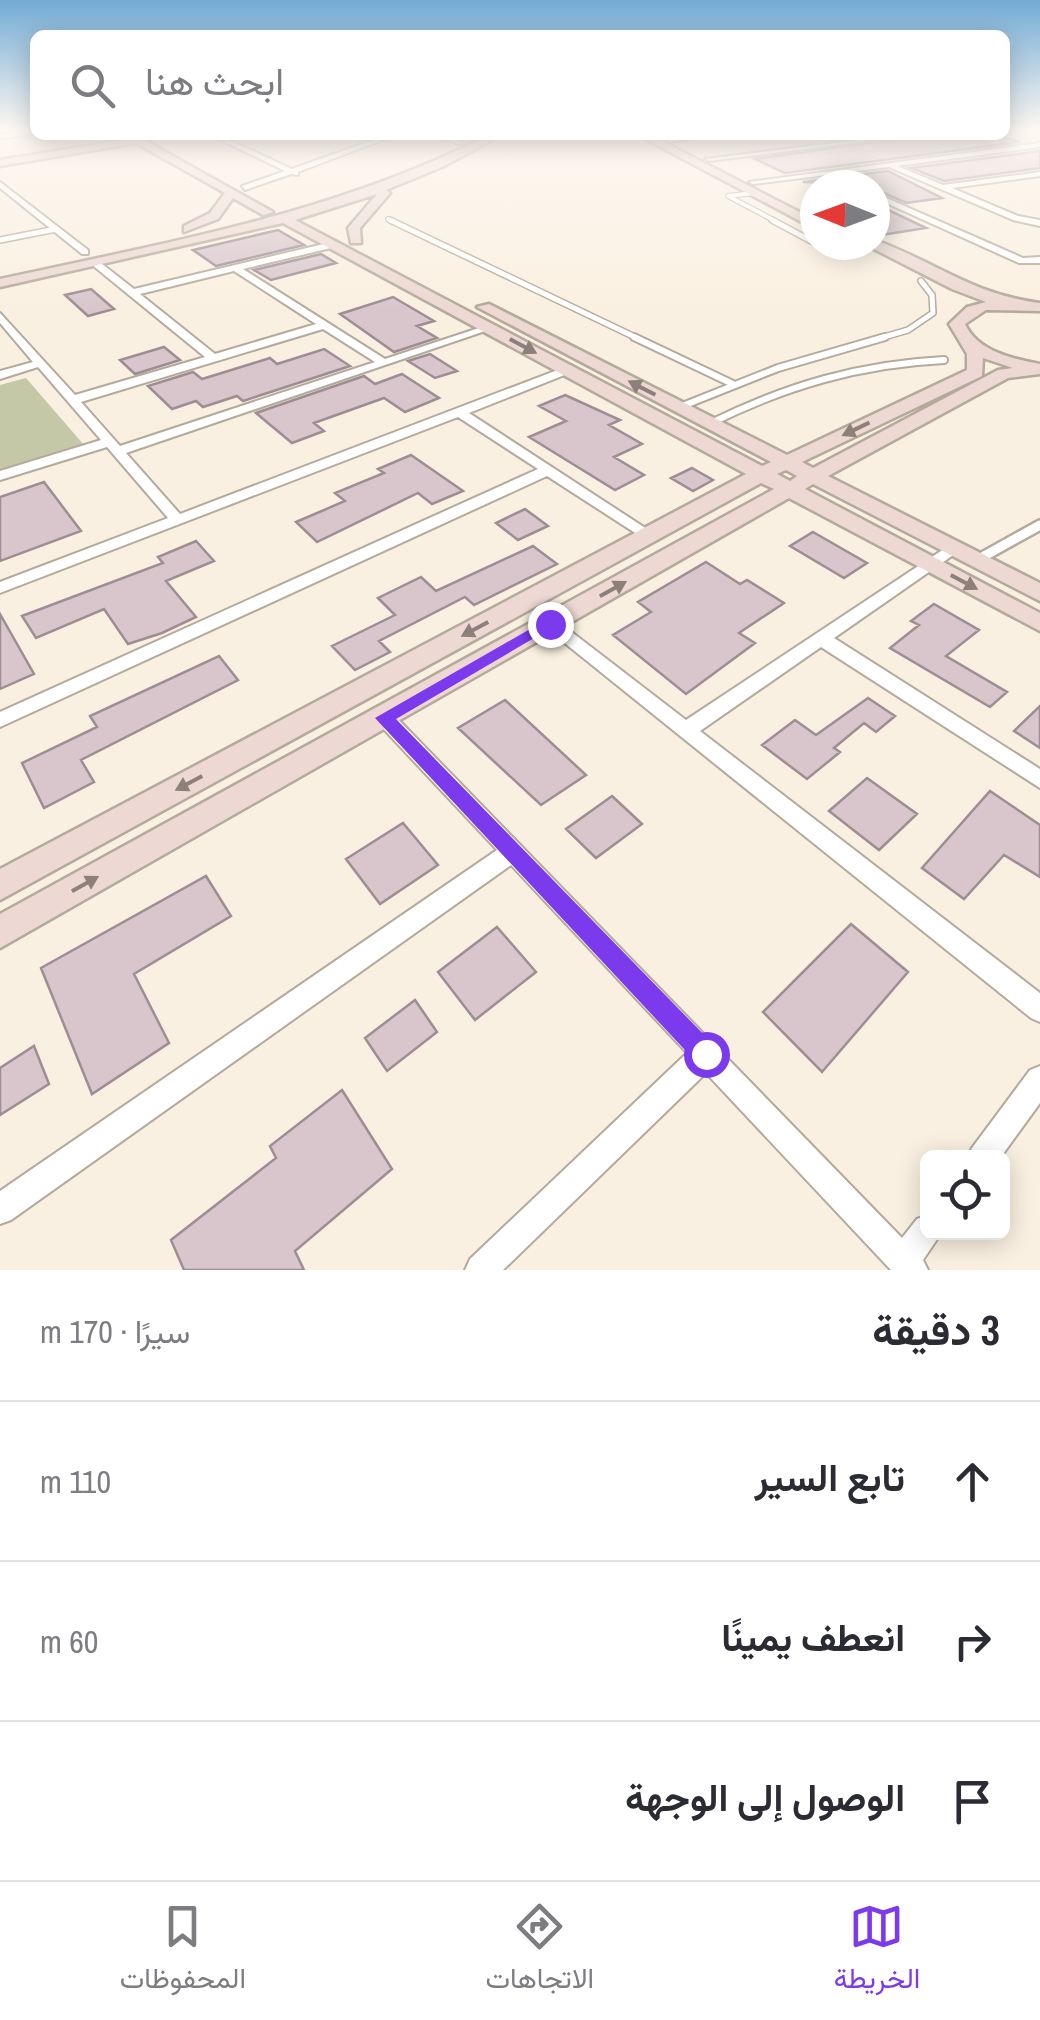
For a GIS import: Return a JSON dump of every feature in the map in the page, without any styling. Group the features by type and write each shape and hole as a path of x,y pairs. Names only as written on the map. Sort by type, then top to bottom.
{"street":[{"path":"8,190 213,358"},
{"path":"188,229 214,216 237,190"},
{"path":"243,190 332,245 762,474 802,483 953,548 1040,593"},
{"path":"0,283 188,229 284,213 350,190"},
{"path":"0,271 90,257 374,190"},
{"path":"356,240 354,228 360,218 389,190"},
{"path":"758,190 800,216"},
{"path":"761,190 800,207"},
{"path":"949,190 1016,218 1040,223"},
{"path":"890,202 1022,261 1040,260"},
{"path":"284,213 356,240 786,462 802,483 930,564 1040,623"},
{"path":"132,293 332,245"},
{"path":"890,260 922,277 1008,305"},
{"path":"235,268 384,363"},
{"path":"922,277 996,357 1040,369"},
{"path":"957,315 1008,305 1040,307"},
{"path":"0,885 762,474 976,372 975,354 957,315"},
{"path":"3,322 177,520"},
{"path":"73,400 324,325"},
{"path":"0,476 113,446 489,328"},
{"path":"0,375 42,364"},
{"path":"0,932 802,483 1004,374 1040,369"},
{"path":"0,588 568,370"},
{"path":"459,412 648,535"},
{"path":"0,720 548,470"},
{"path":"685,731 953,548"},
{"path":"550,624 1040,1009"},
{"path":"822,638 1040,780"},
{"path":"384,718 908,1266 922,1240"},
{"path":"0,1208 512,852"},
{"path":"481,1270 706,1054"},
{"path":"988,1150 1040,1080"}],"lane":[{"path":"744,190 728,196 800,235"},
{"path":"388,219 735,385"},
{"path":"0,240 56,229"},
{"path":"680,408 735,385 924,322 935,305 922,277"},
{"path":"711,423 756,400 834,371 944,360"},
{"path":"977,560 1040,524"}],"green space":[{"path":"26,378 84,445 0,473 0,385"}],"building":[{"path":"890,190 927,190 942,198 906,203 890,196"},
{"path":"890,211 926,228 890,234"},
{"path":"278,230 304,245 216,266 193,250"},
{"path":"321,254 336,263 271,280 254,270"},
{"path":"91,289 114,309 88,316 65,295"},
{"path":"393,297 434,321 417,326 437,338 394,352 340,314"},
{"path":"164,347 180,360 135,374 120,360"},
{"path":"324,349 350,366 243,401 237,396 203,407 196,401 172,409 148,386 193,372 202,379 270,358 277,364"},
{"path":"430,354 457,371 435,378 408,361"},
{"path":"402,374 439,398 405,412 384,398 314,423 324,431 292,443 256,413 364,376 375,384"},
{"path":"565,395 620,420 609,425 642,444 614,457 644,475 615,490 529,437 566,421 539,406"},
{"path":"411,455 463,491 432,504 418,493 317,542 296,522 345,501 335,493 384,473 378,469"},
{"path":"692,468 713,480 693,491 671,478"},
{"path":"44,482 81,531 0,561 0,497"},
{"path":"525,509 548,526 518,540 496,523"},
{"path":"813,532 867,563 844,578 790,546"},
{"path":"196,541 214,561 166,581 196,617 162,633 128,644 104,609 36,638 22,616 163,563 158,557"},
{"path":"533,546 557,564 474,605 465,597 379,641 390,652 355,670 332,646 395,615 378,598 421,577 436,591"},
{"path":"706,562 740,584 747,580 784,603 739,633 755,643 686,694 613,635 651,612 638,602"},
{"path":"934,604 979,630 946,656 1007,692 990,707 890,648 919,625 911,621"},
{"path":"0,614 34,674 0,689"},
{"path":"219,656 238,680 81,760 94,782 44,808 22,763 97,727 90,716"},
{"path":"868,698 895,716 876,732 864,723 834,748 840,752 807,779 762,745 795,720 816,735"},
{"path":"505,700 586,775 541,805 458,728"},
{"path":"1040,706 1040,748 1014,731"},
{"path":"867,778 917,814 879,850 829,811"},
{"path":"990,791 1040,825 1040,877 1004,855 964,899 922,868"},
{"path":"612,796 642,824 596,858 566,829"},
{"path":"403,823 438,865 380,904 346,859"},
{"path":"206,876 231,916 134,974 169,1043 92,1094 41,968"},
{"path":"851,924 908,972 822,1072 763,1012"},
{"path":"497,927 536,972 475,1020 438,972"},
{"path":"415,1000 437,1032 387,1071 365,1038"},
{"path":"34,1046 49,1084 0,1115 0,1068"},
{"path":"342,1090 392,1169 295,1251 304,1270 184,1270 171,1240 276,1158 270,1146"}],"route":[{"path":"550,624 384,718 706,1054"}]}
